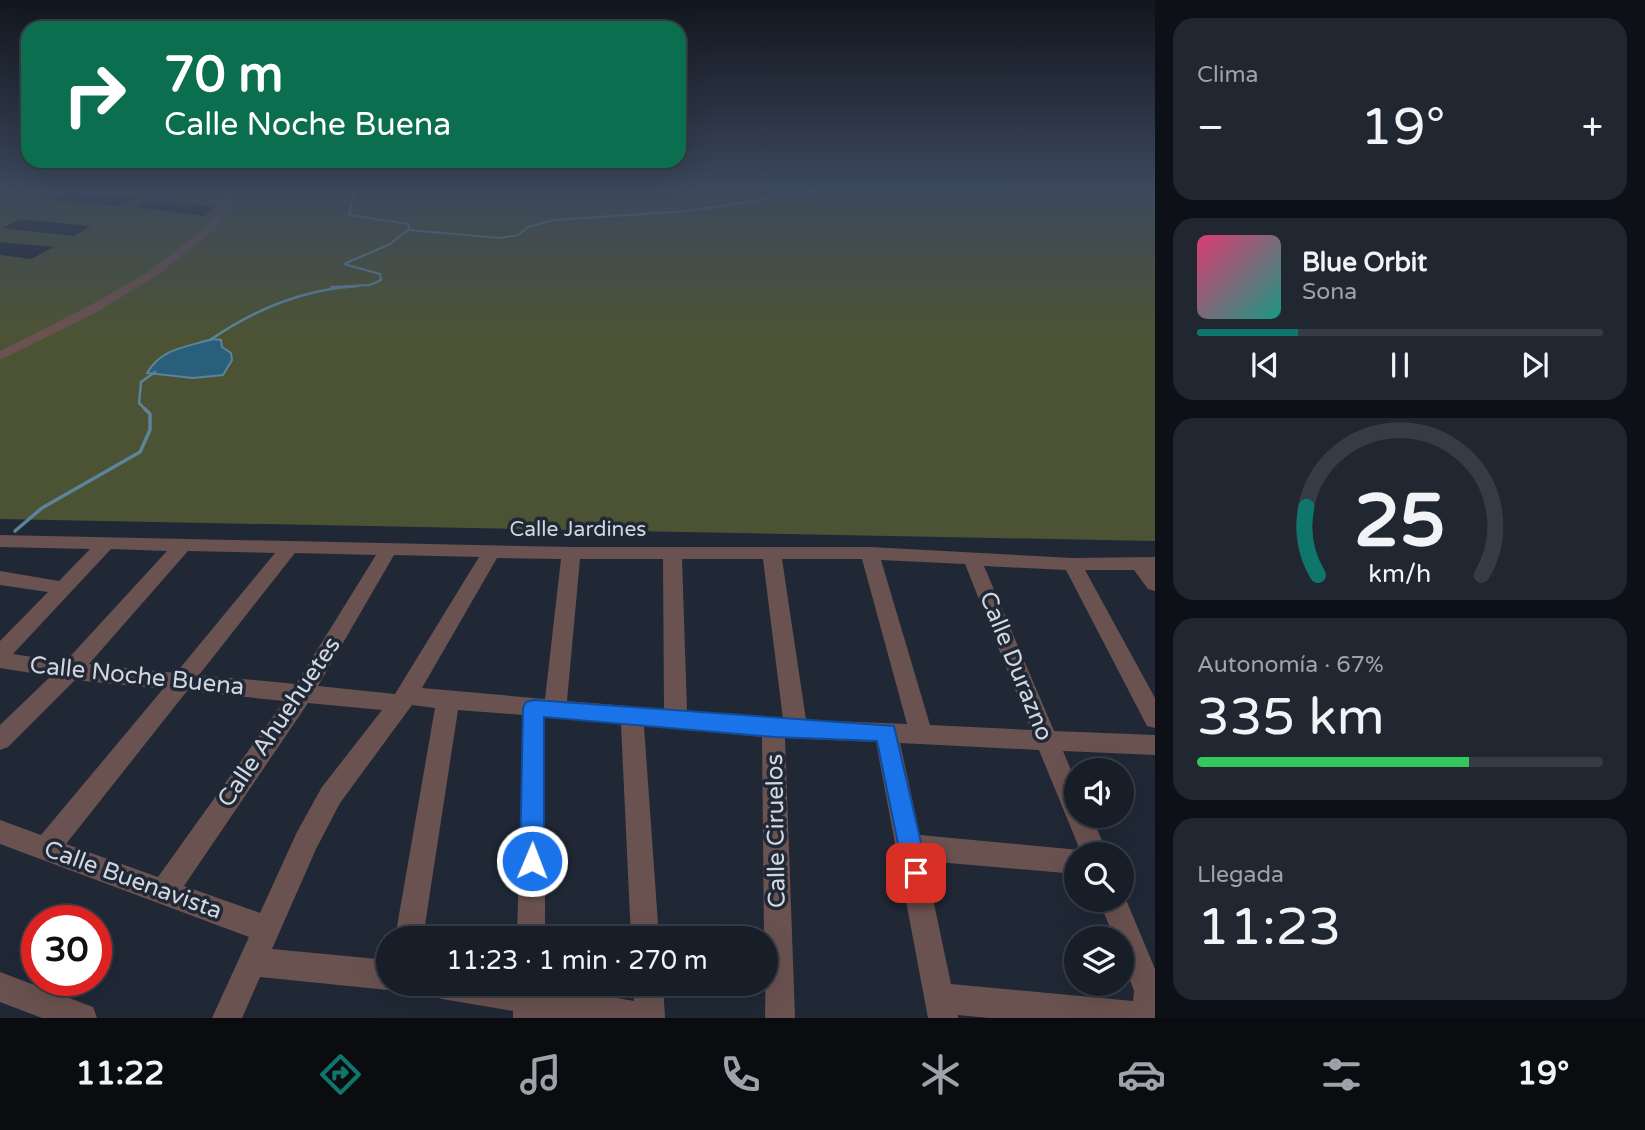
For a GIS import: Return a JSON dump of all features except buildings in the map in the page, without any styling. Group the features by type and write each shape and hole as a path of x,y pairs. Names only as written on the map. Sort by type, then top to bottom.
{"street":[{"path":"0,356 93,309 152,274 200,237"},
{"name":"Calle Jardines","path":"2,543 571,553 870,553 1072,564 1148,563"},
{"path":"0,654 106,544"},
{"path":"0,740 70,670 183,545"},
{"path":"47,848 290,547"},
{"name":"Calle Ahuehuetes","path":"165,890 301,695 388,550"},
{"path":"227,1018 306,841 331,795 402,700 492,551"},
{"path":"532,926 544,709 571,553"},
{"path":"671,553 677,721"},
{"name":"Calle Ciruelos","path":"772,553 785,728 780,1018"},
{"path":"870,553 921,734"},
{"name":"Calle Durazno","path":"972,559 1064,783"},
{"path":"1148,563 1155,584"},
{"path":"1072,564 1155,719"},
{"path":"0,578 63,588"},
{"name":"Calle Noche Buena","path":"0,660 301,695 448,700 785,728 1155,745"},
{"path":"411,926 448,700"},
{"path":"632,716 644,926"},
{"path":"886,732 941,1008 1131,1017 1147,1013 1149,991 1118,912"},
{"name":"Calle Buenavista","path":"0,832 165,890 265,929"},
{"path":"911,848 1064,860"},
{"path":"251,962 376,974"},
{"path":"0,987 82,1018"},
{"path":"508,996 643,1018"},
{"path":"649,996 650,1018"}],"green space":[{"path":"0,237 1155,237 1155,541 0,519 0,255 31,259 54,247 0,242"}],"water":[{"path":"212,339 221,340 222,347 231,353 232,360 223,375 193,378 147,373 167,353"}],"waterway":[{"path":"331,287 370,285 381,280 380,274 344,264 390,244 399,237"},
{"path":"483,237 509,237"},
{"path":"210,340 281,302 318,291 358,286"},
{"path":"15,531 42,508 140,452 150,430 150,414 139,403 141,382 155,372"}],"route":[{"path":"532,861 534,708 774,728 886,732 916,873"}]}
